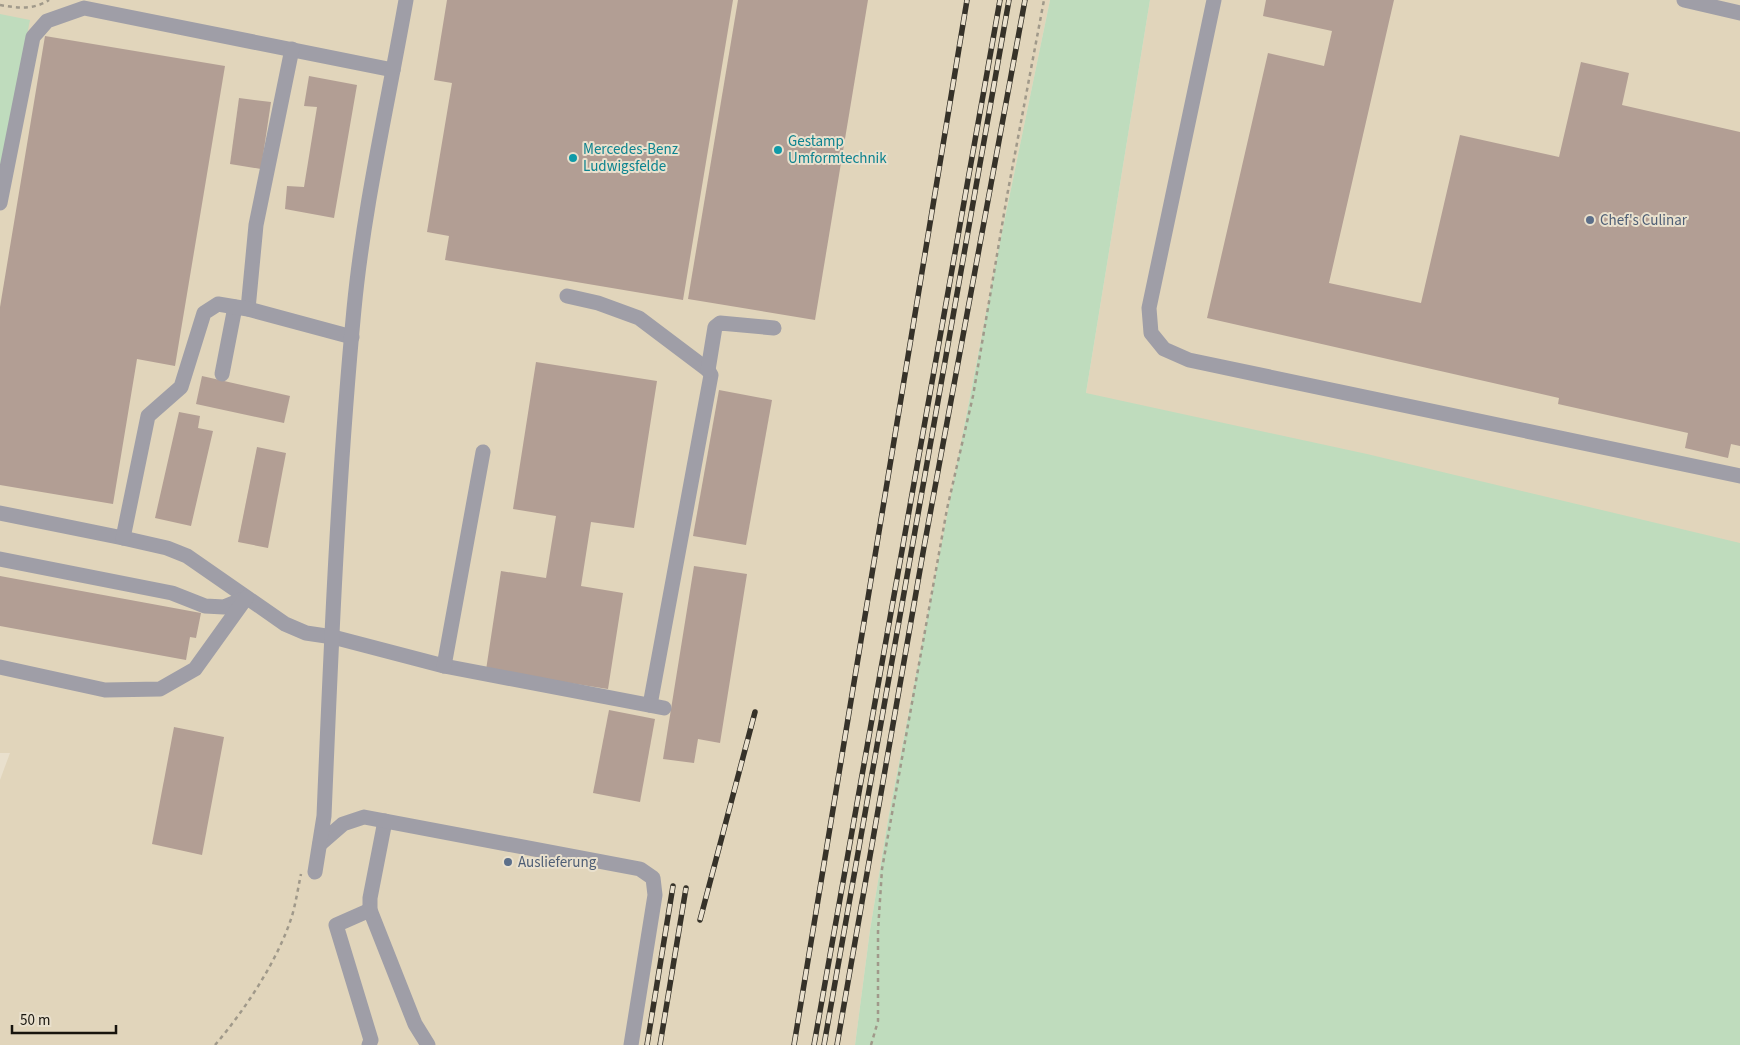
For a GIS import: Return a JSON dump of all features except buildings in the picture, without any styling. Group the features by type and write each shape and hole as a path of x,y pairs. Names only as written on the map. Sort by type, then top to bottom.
{"lane":[{"path":"308,872 320,844 324,816 342,470 352,337 366,211 406,0"},
{"path":"1214,0 1149,308 1151,333 1164,349 1189,360 1740,476"},
{"path":"1684,0 1740,13"},
{"path":"0,203 33,38 47,21 84,8 393,70"},
{"path":"222,374 241,308 292,49"},
{"path":"567,296 637,317 708,370"},
{"path":"123,538 148,416 181,387 204,313 218,304 241,308 352,337"},
{"path":"0,513 167,548 187,556 285,624 306,633 333,637 444,666 657,707 711,380 708,370 715,327 720,322 774,328"},
{"path":"444,666 484,452"},
{"path":"0,559 172,593 205,606 224,607 246,598"},
{"path":"0,667 105,690 160,689 195,669 246,598"},
{"path":"320,844 343,824 364,817 640,869 653,878 655,895 631,1045"},
{"path":"385,822 370,898 370,910 415,1024 428,1045"},
{"path":"369,1045 371,1040 336,925 370,910"}],"path":[{"path":"0,5 40,6 49,0"},
{"path":"870,1045 878,1021 878,931 882,869 946,509 973,396 1007,196 1044,0"},
{"path":"216,1045 235,1022 267,969 292,916 308,872"}],"shaded area":[{"path":"0,0 1050,0 1000,242 888,820 870,930 855,1045 0,1045 0,780 10,753 0,753"},
{"path":"1150,0 1740,0 1740,1045 942,1045 1086,393"}],"green space":[{"path":"1050,0 1150,0 1086,393 1367,454 1740,543 1740,1045 855,1045 870,930 888,820 1000,242"},
{"path":"0,14 30,20 0,171"}],"railway":[{"path":"794,1045 967,0"},
{"path":"814,1045 1000,0"},
{"path":"824,1045 1009,0"},
{"path":"837,1045 924,547 1025,0"},
{"path":"700,920 755,712"},
{"path":"647,1045 673,886"},
{"path":"660,1045 686,888"}],"place":[{"name":"Gestamp Umformtechnik","path":"778,150"},
{"name":"Mercedes-Benz Ludwigsfelde","path":"573,158"},
{"name":"Chef's Culinar","path":"1590,220"},
{"name":"Auslieferung","path":"508,862"}]}
